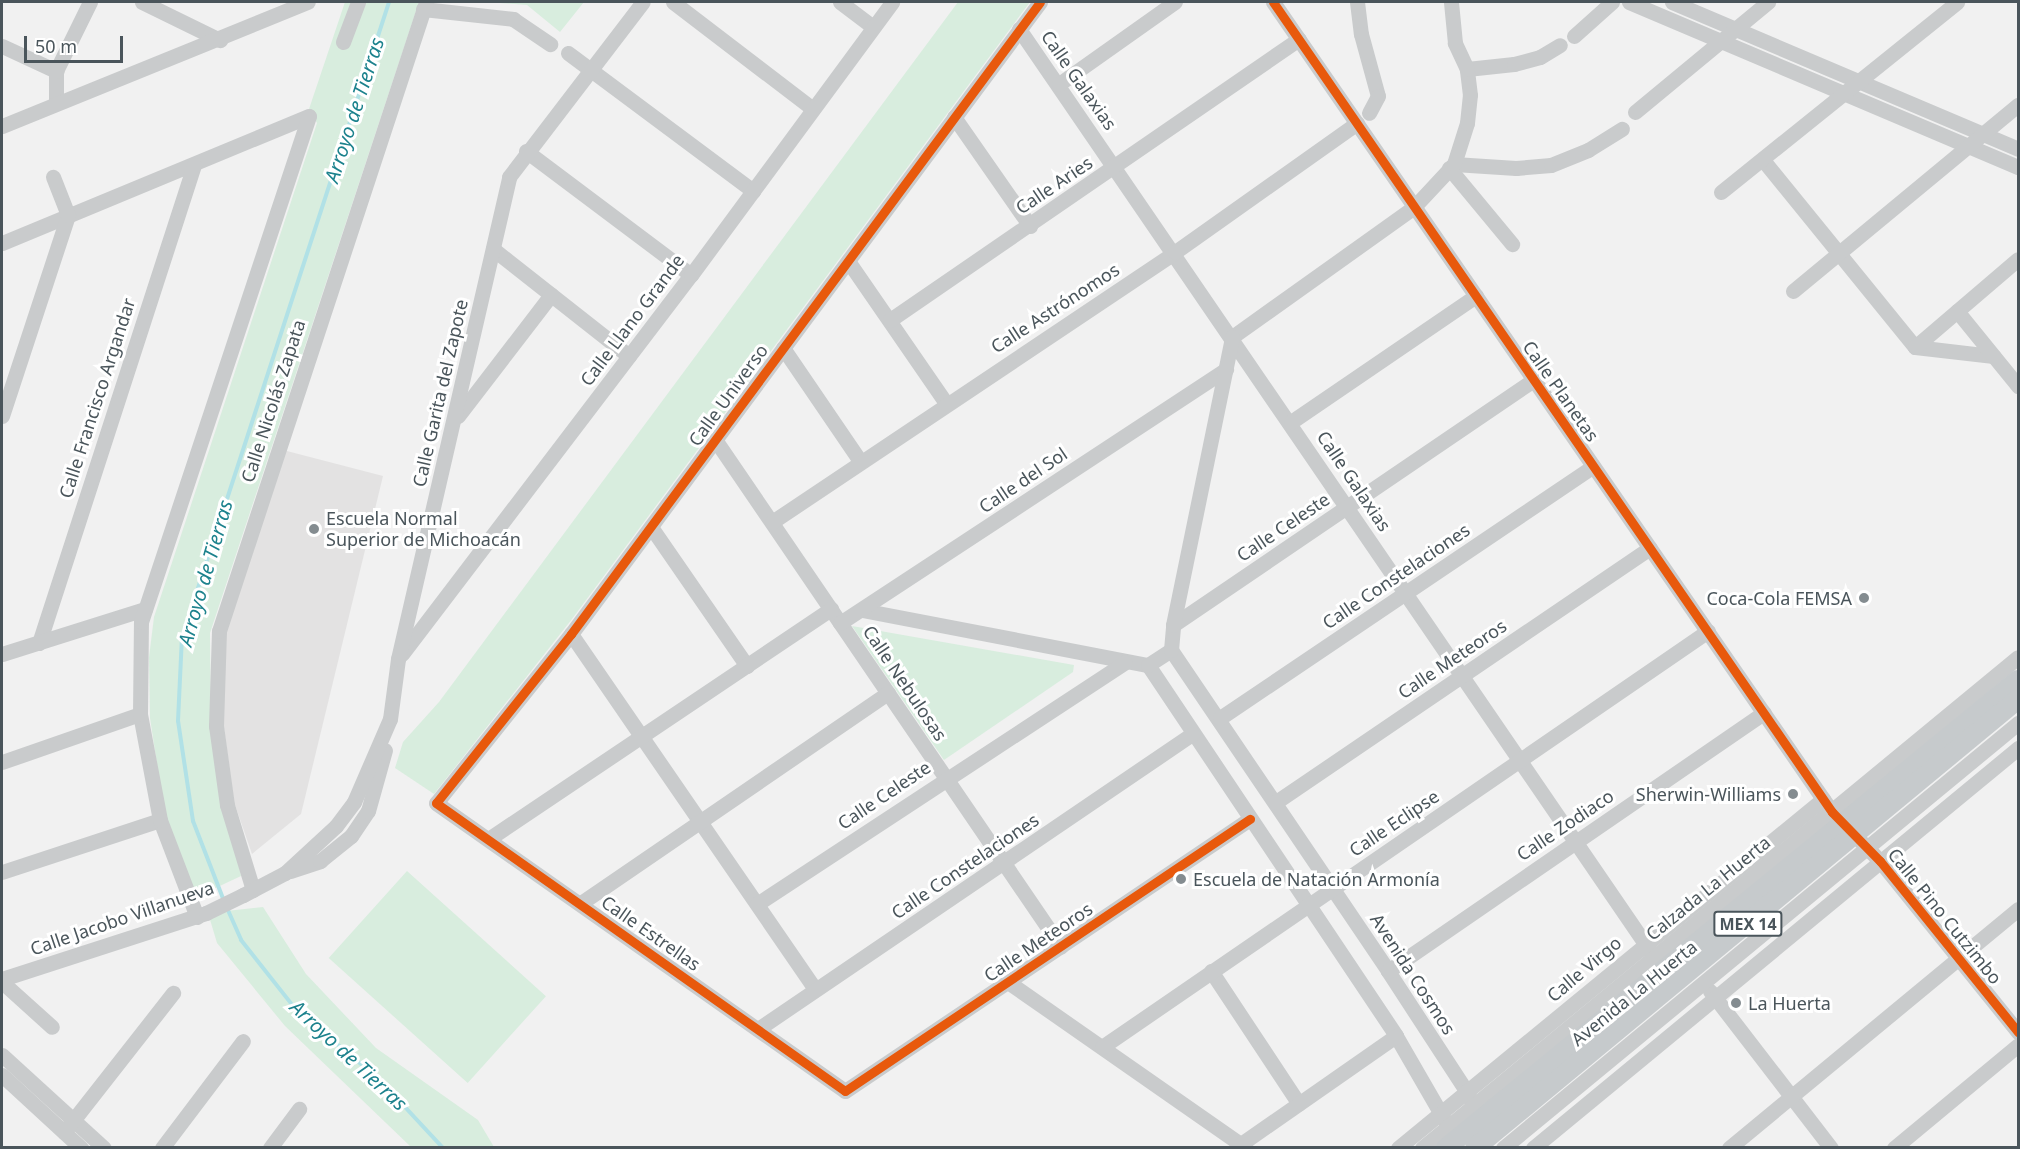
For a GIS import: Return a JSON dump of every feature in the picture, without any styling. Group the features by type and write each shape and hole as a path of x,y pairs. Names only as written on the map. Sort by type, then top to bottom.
{"main road":[{"name":"Avenida La Huerta","path":"1450,1135 1474,1105 1843,823 2019,680"},
{"name":"Avenida La Huerta","path":"1479,1146 1698,977 1843,823 2019,699"}],"street":[{"path":"56,102 56,71 90,2"},
{"path":"142,2 220,40"},
{"path":"2,126 56,102 220,40 308,2"},
{"path":"343,42 358,2"},
{"name":"Calle Garita del Zapote","path":"248,893 285,873 336,826 354,802 390,719 398,659 455,421 509,177 589,69 643,2"},
{"path":"673,2 813,109"},
{"path":"840,2 873,27"},
{"name":"Calle Llano Grande","path":"398,659 691,275 892,2"},
{"name":"Calle Universo","path":"436,803 571,634 1040,2"},
{"path":"1059,84 1175,2"},
{"name":"Calle Planetas","path":"1273,2 1823,799 1843,823"},
{"path":"1356,2 1361,34 1378,96 1369,113"},
{"path":"862,610 1148,665 1171,650 1173,625 1232,336 1414,207 1451,166 1467,123 1467,69 1455,43 1451,2"},
{"path":"1574,36 1612,2"},
{"path":"1629,2 2019,167"},
{"path":"1672,2 2019,149"},
{"path":"1635,112 1768,2"},
{"path":"424,5 513,18 550,44"},
{"name":"Calle Nicolás Zapata","path":"248,893 227,805 216,726 219,631 424,5"},
{"path":"1721,192 1861,81 1947,5"},
{"name":"Calle Galaxias","path":"1019,29 1175,252 1660,963"},
{"name":"Calle Aries","path":"890,320 1116,167 1299,39"},
{"path":"1467,69 1514,64 1540,57 1560,45"},
{"path":"2,46 56,71"},
{"path":"568,53 753,191"},
{"path":"1794,291 2019,105"},
{"path":"2,243 309,117 141,622 140,714 160,820 201,915"},
{"path":"954,117 1030,226"},
{"name":"Calle Astrónomos","path":"772,522 946,403 1175,252 1357,123"},
{"path":"1451,166 1516,168 1551,165 1588,150 1622,129"},
{"path":"526,152 691,275"},
{"path":"1763,160 1915,347 1993,356"},
{"name":"Calle Francisco Argandar","path":"39,643 194,165"},
{"path":"1451,166 1512,244"},
{"path":"2,416 68,215 53,177"},
{"path":"493,249 629,356"},
{"path":"1915,347 2019,259"},
{"path":"848,261 946,403"},
{"path":"455,421 551,295"},
{"path":"1291,422 1476,296"},
{"path":"1957,311 2019,386"},
{"path":"783,348 860,461"},
{"name":"Calle del Sol","path":"840,623 1226,369"},
{"name":"Calle Celeste","path":"1173,625 1534,380"},
{"name":"Calle Nebulosas","path":"716,441 1060,947"},
{"name":"Calle Constelaciones","path":"1220,718 1593,466"},
{"path":"651,527 747,666"},
{"name":"Calle Meteoros","path":"1276,802 1650,548"},
{"path":"2,654 145,609"},
{"path":"490,838 831,609"},
{"name":"Calle Eclipse","path":"1102,1047 1708,631"},
{"path":"571,634 815,988"},
{"name":"Avenida Cosmos","path":"1171,650 1276,802 1474,1105"},
{"path":"1843,823 2019,657"},
{"name":"Calle Celeste","path":"757,904 1125,662"},
{"path":"1148,665 1396,1036 1450,1135 1422,1148"},
{"path":"581,903 888,693"},
{"name":"Calle Zodiaco","path":"1388,971 1764,713"},
{"path":"2,762 140,714"},
{"path":"285,873 320,861 351,836 368,811 380,774 390,719"},
{"path":"1503,1148 1698,977 1868,850 2019,723"},
{"name":"Calle Constelaciones","path":"758,1029 815,988 1004,864 1192,734"},
{"path":"1533,1148 2019,748"},
{"name":"Calle Virgo","path":"1398,1148 1450,1135 1474,1105 1646,943 1823,799"},
{"path":"354,802 368,811"},
{"name":"Calle Estrellas","path":"436,803 490,838 845,1091"},
{"name":"Calle Meteoros","path":"845,1091 1250,819"},
{"path":"2,872 160,820"},
{"name":"Calle Pino Cutzimbo","path":"1843,823 1880,861 2019,1032"},
{"name":"Calle Jacobo Villanueva","path":"2,980 201,915 248,893"},
{"path":"1729,1148 2019,909"},
{"path":"1211,971 1299,1104"},
{"path":"1698,977 1831,1148"},
{"path":"2,980 52,1027"},
{"path":"1008,982 1244,1146 1396,1036"},
{"path":"73,1138 173,993"},
{"path":"162,1148 243,1041"},
{"path":"1894,1148 2019,1045"},
{"path":"2,1055 73,1138"},
{"path":"2,1075 7,1088 73,1138 104,1148"},
{"path":"1474,1105 1479,1146"},
{"path":"270,1148 299,1109"}],"shaded area":[{"path":"283,450 383,476 301,814 252,854 234,802 223,721 221,642"}],"green space":[{"path":"345,2 419,2 210,633 211,729 241,876 207,892 195,892 165,817 150,718 149,657 154,617 317,123 309,109"},
{"path":"487,2 584,2 560,32 527,5"},
{"path":"958,2 1030,2 572,619 434,794 395,768 403,742 439,702"},
{"path":"852,626 1074,665 1073,672 944,760"},
{"path":"407,871 546,996 468,1083 329,958"},
{"path":"263,907 306,974 376,1048 478,1120 494,1147 411,1147 285,1026 217,943 208,913"}],"waterway":[{"name":"Arroyo de Tierras","path":"224,901 193,821 178,721 182,637 389,2"},
{"name":"Arroyo de Tierras","path":"227,908 241,940 297,1011 378,1078 443,1148"}],"cycle path":[{"path":"1040,2 571,634 436,803 845,1091 1250,819"},
{"path":"1273,2 1832,812 1880,861 2018,1032"}],"place":[{"name":"Escuela Normal Superior de Michoacán","path":"314,529"},
{"name":"Coca-Cola FEMSA","path":"1864,598"},
{"name":"Sherwin-Williams","path":"1793,794"},
{"name":"Escuela de Natación Armonía","path":"1181,879"},
{"name":"La Huerta","path":"1736,1003"}]}
